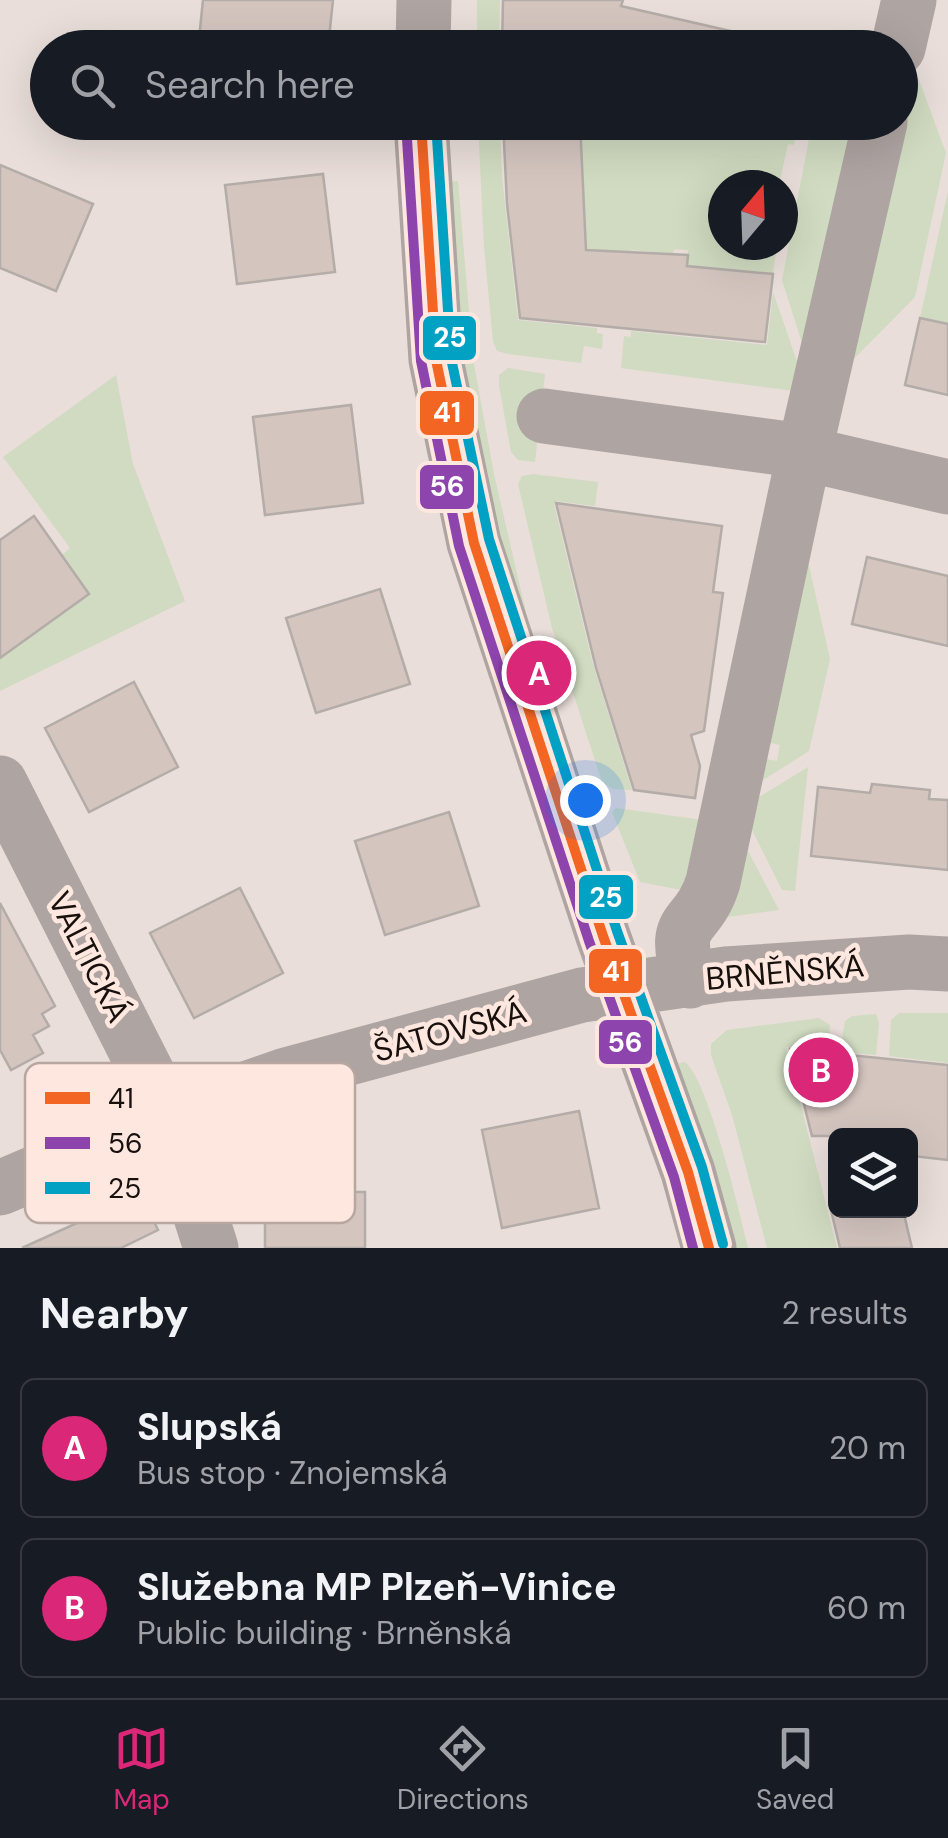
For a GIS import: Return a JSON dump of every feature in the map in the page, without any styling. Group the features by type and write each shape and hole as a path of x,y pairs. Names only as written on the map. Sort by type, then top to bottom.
{"street":[{"path":"423,30 424,0"},
{"path":"902,30 910,0"},
{"path":"421,140 436,360 474,543 688,1172 709,1248"},
{"path":"690,981 681,942 689,919 704,904 713,882 876,140"},
{"path":"544,416 782,448 948,487"},
{"name":"VALTICKÁ","path":"0,782 143,1063"},
{"name":"BRNĚNSKÁ","path":"622,987 726,974 909,962 948,964"},
{"name":"ŠATOVSKÁ","path":"328,1063 622,987"},
{"name":"ŠATOVSKÁ","path":"0,1188 25,1177"},
{"name":"VALTICKÁ","path":"203,1223 211,1248"}],"green space":[{"path":"477,0 500,0 499,30 477,30"},
{"path":"918,77 946,153 915,297 843,370 896,140 918,140"},
{"path":"479,140 501,140 518,320 597,328 597,333 603,334 602,349 584,346 581,363 497,351 484,247"},
{"path":"581,140 795,140 794,145 788,144 782,170 708,170 708,260 775,260 773,274 687,266 688,250 674,249 672,264 664,263 664,253 631,250 629,260 586,256"},
{"path":"809,140 866,140 809,365 782,280 786,260 798,260 798,196"},
{"path":"458,181 473,359 494,474 528,621 504,581 460,361 445,182"},
{"path":"948,191 948,324 920,318"},
{"path":"773,292 803,379 794,391 621,368 624,336 631,337 631,331 767,345"},
{"path":"508,368 545,374 535,462 518,460 511,452 499,385 499,375"},
{"path":"116,375 133,464 185,601 0,691 0,641 8,652 89,594 62,555 70,548 3,457"},
{"path":"522,476 598,482 595,506 555,501 554,504 592,661 632,790 613,789 602,782 552,628 518,484"},
{"path":"801,530 830,659 809,751 746,791 753,757 777,761 780,745 757,740"},
{"path":"808,767 795,891 782,890 751,828 759,797"},
{"path":"616,808 710,821 697,893 640,882 612,812"},
{"path":"738,832 779,910 721,918"},
{"path":"899,1013 948,1013 948,1063 889,1056 891,1020"},
{"path":"876,1014 876,1055 840,1052 845,1021 852,1016"},
{"path":"819,1018 830,1025 828,1050 786,1047 837,1248 767,1248 732,1115 711,1055 711,1044 727,1030"},
{"path":"685,1062 713,1120 748,1248 732,1248 677,1064"}],"building":[{"path":"203,0 333,0 330,30 200,30"},
{"path":"503,0 623,0 621,6 726,30 502,30"},
{"path":"504,140 581,140 586,250 688,255 687,266 773,274 765,342 520,318"},
{"path":"0,165 93,204 56,291 0,268"},
{"path":"323,174 335,272 237,284 225,185"},
{"path":"920,318 948,324 948,395 905,385"},
{"path":"351,405 363,503 265,515 253,417"},
{"path":"556,503 722,526 713,592 723,593 704,731 691,735 700,766 695,798 634,790 596,668"},
{"path":"34,516 89,594 0,658 0,540"},
{"path":"867,557 948,576 948,646 852,624"},
{"path":"380,589 410,684 316,713 286,618"},
{"path":"134,682 178,767 89,812 45,728"},
{"path":"872,784 930,790 929,799 948,800 948,870 811,856 818,787 870,793"},
{"path":"449,812 479,906 385,935 355,841"},
{"path":"240,888 283,973 194,1018 150,933"},
{"path":"0,903 55,1006 42,1014 49,1026 33,1035 43,1053 11,1070 0,1050"},
{"path":"790,1049 948,1065 948,1160 918,1157 918,1128 828,1128 828,1136 812,1136"},
{"path":"579,1111 599,1208 502,1228 482,1130"},
{"path":"355,1192 365,1192 365,1248 265,1248 265,1223 355,1223"},
{"path":"833,1218 905,1218 912,1248 840,1248"},
{"path":"77,1223 155,1223 158,1230 121,1248 22,1248"}],"transit line":[{"name":"56","path":"407,140 421,361 459,546 589,941 674,1177 693,1248"},
{"name":"41","path":"422,140 436,360 474,543 603,936 688,1172 709,1248"},
{"name":"25","path":"437,140 451,358 489,539 617,931 702,1167 723,1244"}],"place":[{"name":"Slupská","path":"539,673"},
{"name":"Služebna MP Plzeň-Vinice","path":"821,1070"}]}
